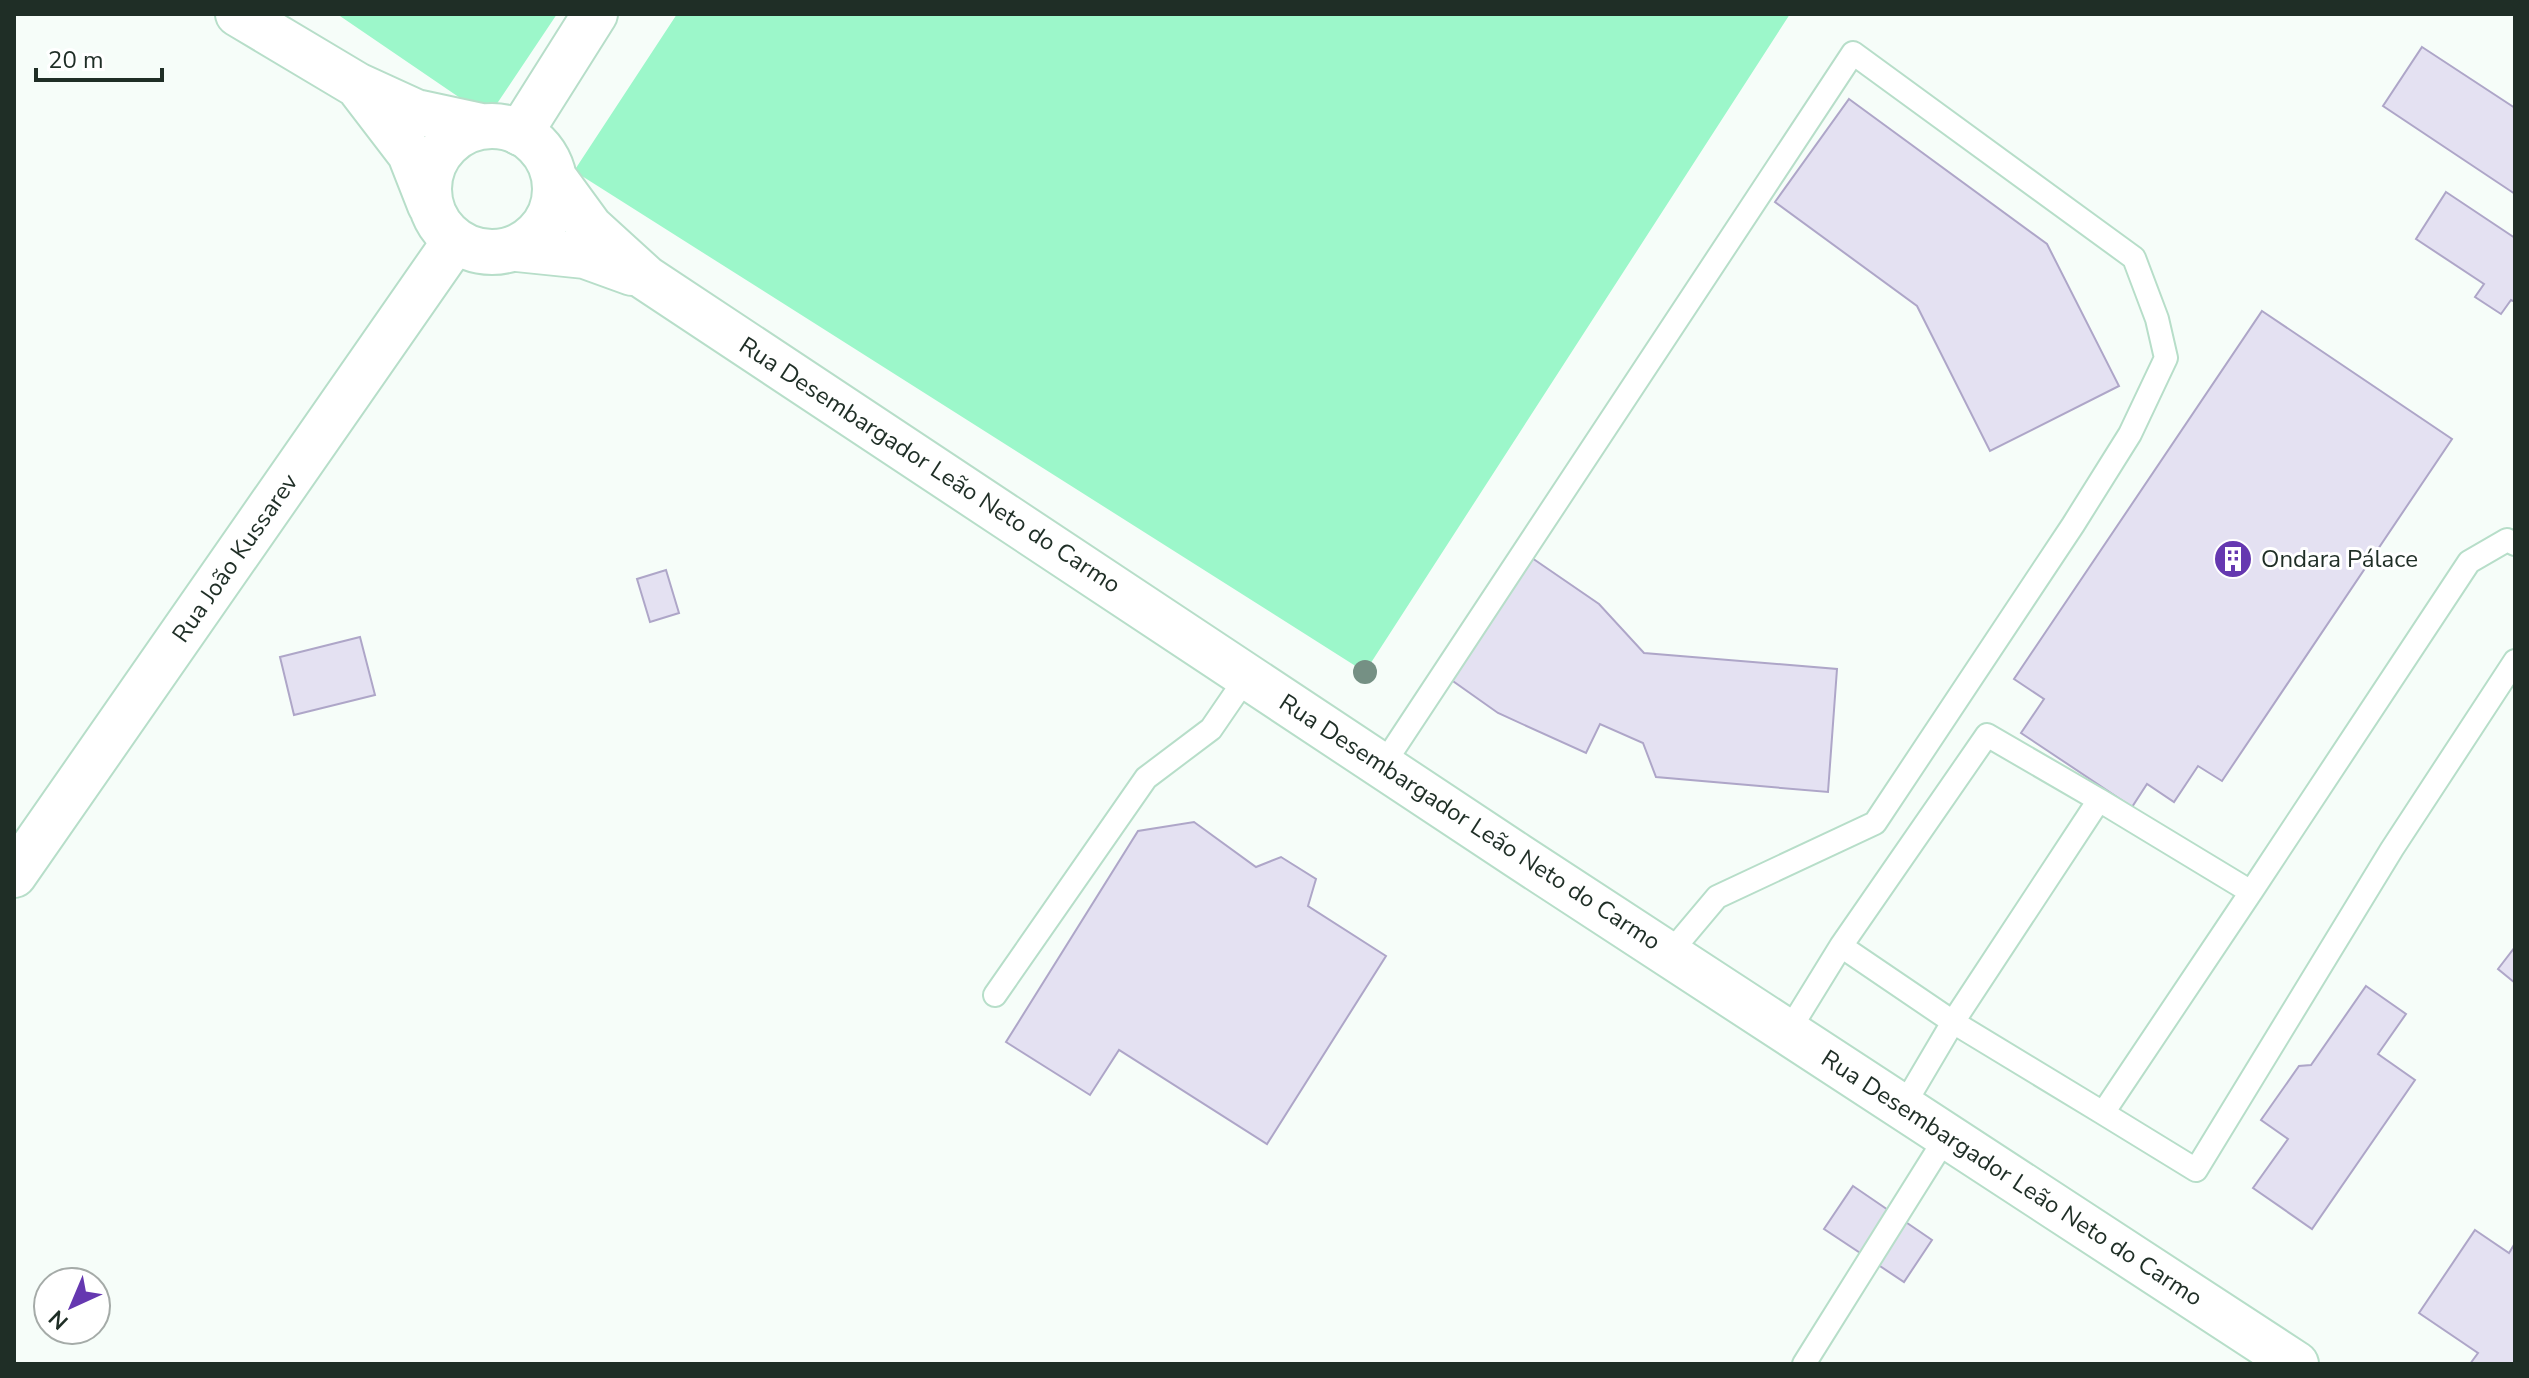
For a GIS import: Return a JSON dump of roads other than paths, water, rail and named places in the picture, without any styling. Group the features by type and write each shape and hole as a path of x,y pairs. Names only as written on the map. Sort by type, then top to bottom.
{"main road":[{"path":"238,14 357,85 416,112 501,129 536,144 549,160 555,179 555,200 548,220 535,237 517,249 496,253 475,251 443,224 410,154 357,85"},
{"path":"443,224 431,175 444,147 462,133 501,129 595,14"},
{"name":"Rua Desembargador Leão Neto do Carmo","path":"555,179 590,227 646,278 2296,1364"},
{"name":"Rua João Kussarev","path":"14,875 443,224"},
{"name":"Rua Desembargador Leão Neto do Carmo","path":"517,249 585,256 646,278"}],"lane":[{"path":"1383,765 1853,53 2134,258 2157,319 2166,358 2130,434 2098,486 1875,823 1717,897 1669,954"},
{"path":"2103,1113 2469,562 2507,540 2515,544"},
{"path":"1841,946 1953,1022 2196,1170 2392,849 2515,661"},
{"path":"995,995 1146,778 1211,729 1248,675"},
{"path":"1788,1032 1841,946 1987,735 2251,892"},
{"path":"1904,1105 1953,1022 2099,800"},
{"path":"1804,1364 1948,1134"}],"place":[{"name":"Ondara Pálace","path":"2233,559"}]}
